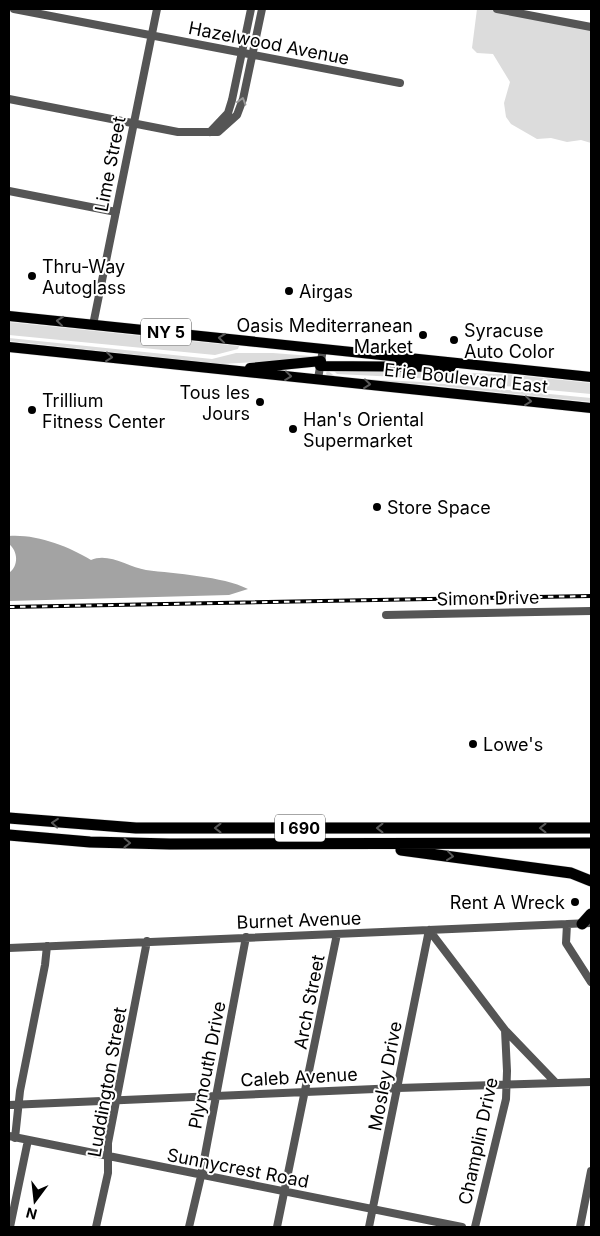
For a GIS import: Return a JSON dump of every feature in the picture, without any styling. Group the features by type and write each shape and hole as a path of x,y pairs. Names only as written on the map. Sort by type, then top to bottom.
{"highway":[{"name":"I 690","path":"9,818 136,828 591,828"},
{"name":"I 690","path":"9,835 108,842 332,844 591,843"},
{"path":"332,844 489,860 571,873 591,881"},
{"path":"587,924 591,914"}],"main road":[{"name":"Erie Boulevard East","path":"9,316 591,377"},
{"name":"Erie Boulevard East","path":"9,347 591,408"},
{"path":"234,370 274,364 432,368 485,366"}],"street":[{"name":"Hazelwood Avenue","path":"14,9 400,83"},
{"name":"Lime Street","path":"93,325 157,9"},
{"path":"210,132 228,113 251,9"},
{"path":"9,99 178,132 218,132 233,120 243,99 262,9"},
{"path":"497,9 591,27"},
{"path":"228,113 233,120"},
{"path":"9,190 116,212"},
{"path":"318,379 322,349"},
{"name":"Simon Drive","path":"386,615 591,611"},
{"path":"566,924 566,943 591,982"},
{"name":"Burnet Avenue","path":"9,948 587,924"},
{"path":"430,930 505,1030 556,1083"},
{"name":"Mosley Drive","path":"369,1227 430,930"},
{"name":"Arch Street","path":"277,1227 338,934"},
{"name":"Plymouth Drive","path":"189,1227 201,1176 246,937"},
{"name":"Luddington Street","path":"96,1227 108,1173 106,1157 116,1100 147,941"},
{"path":"12,1137 47,946"},
{"name":"Champlin Drive","path":"475,1227 507,1084 505,1030"},
{"name":"Caleb Avenue","path":"9,1106 398,1088 591,1082"},
{"name":"Sunnycrest Road","path":"12,1137 462,1227"},
{"path":"10,1227 28,1140"},
{"path":"580,1227 591,1172"}],"shaded area":[{"path":"477,9 497,9 591,27 591,143 581,140 567,142 551,138 537,139 511,124 506,117 504,103 510,82 493,54 477,53 472,48"},
{"path":"9,322 239,346 238,349 215,355 9,335"},
{"path":"9,338 212,359 236,353 273,353 311,356 311,359 222,364 9,341"},
{"path":"327,370 337,378 423,382 591,398 591,402 431,385 330,378 326,374"},
{"path":"333,370 505,374 591,383 591,394 417,378 337,374"},
{"path":"9,536 30,537 52,542 91,560 98,558 111,559 146,570 212,578 248,589 229,595 9,601 9,573 16,563 16,554 9,544"}],"railway":[{"path":"9,607 591,596"}],"place":[{"name":"Thru-Way Autoglass","path":"32,276"},
{"name":"Airgas","path":"289,291"},
{"name":"Oasis Mediterranean Market","path":"423,335"},
{"name":"Syracuse Auto Color","path":"454,340"},
{"name":"Tous les Jours","path":"260,402"},
{"name":"Trillium Fitness Center","path":"32,410"},
{"name":"Han's Oriental Supermarket","path":"293,429"},
{"name":"Store Space","path":"377,507"},
{"name":"Lowe's","path":"473,744"},
{"name":"Rent A Wreck","path":"575,902"}]}
